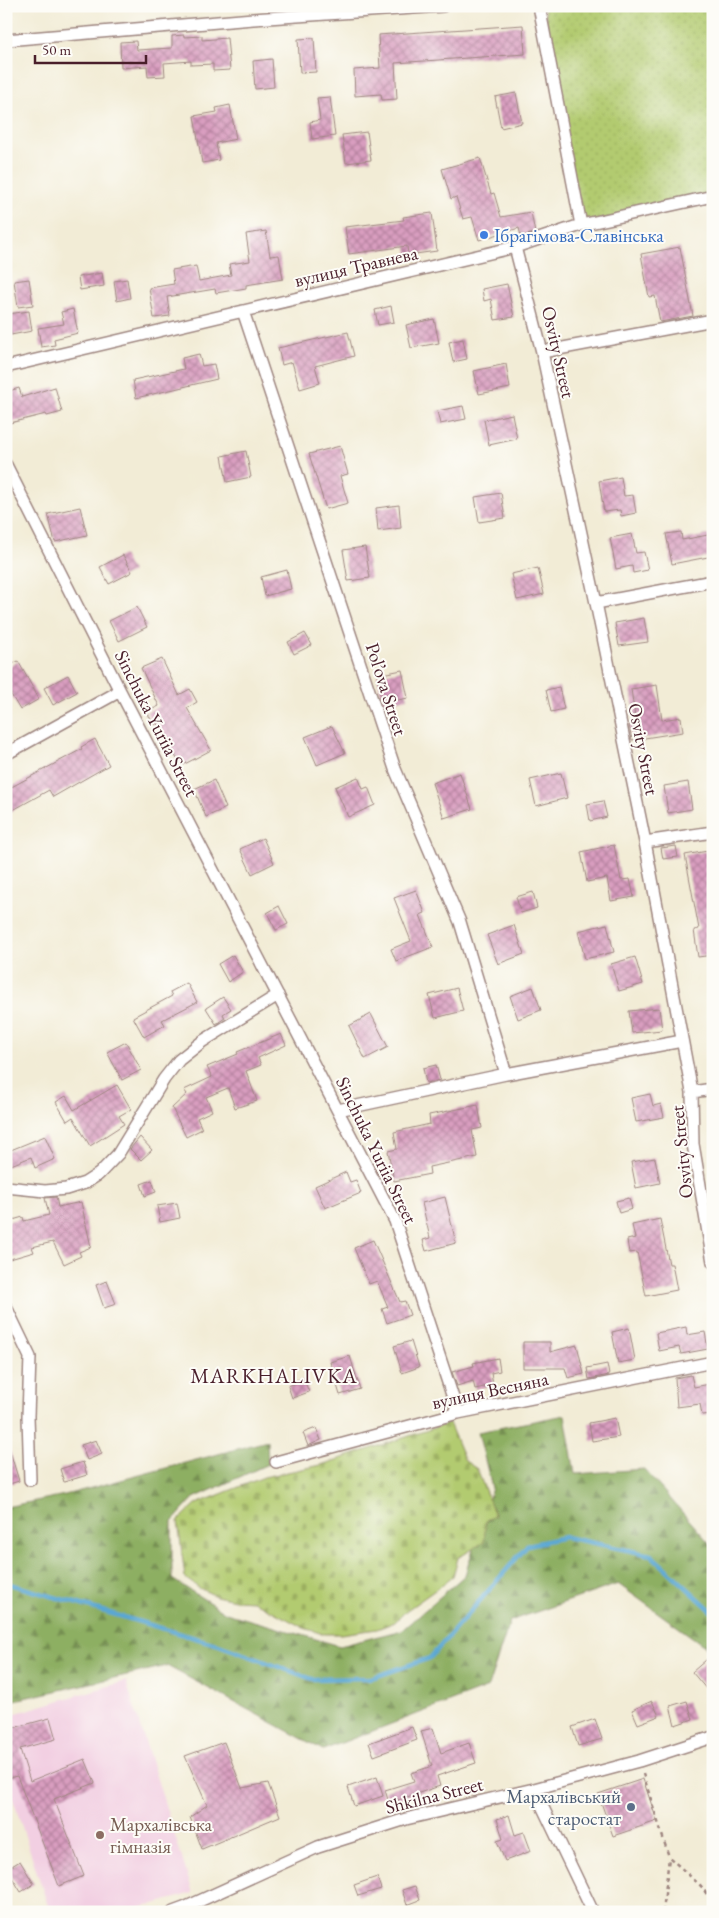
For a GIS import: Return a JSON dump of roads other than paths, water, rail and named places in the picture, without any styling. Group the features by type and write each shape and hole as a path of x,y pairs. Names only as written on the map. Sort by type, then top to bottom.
{"street":[{"path":"6,40 262,18 443,6"},
{"path":"539,6 581,225"},
{"name":"вулиця Травнева","path":"6,367 514,247 581,225 713,196"},
{"name":"Osvity Street","path":"514,247 542,352 645,842 692,1092 693,1144 713,1262"},
{"name":"Pol’ova Street","path":"243,311 395,769 460,922 506,1074"},
{"path":"542,352 713,320"},
{"name":"Sinchuka Yuriia Street","path":"6,465 120,691 396,1221 458,1413"},
{"path":"596,602 713,581"},
{"path":"6,754 120,691"},
{"path":"645,842 713,832"},
{"path":"6,1187 45,1191 66,1189 85,1183 99,1174 118,1154 164,1079 179,1060 203,1041 278,995"},
{"path":"338,1110 506,1074 682,1041"},
{"path":"692,1092 713,1089"},
{"path":"6,1307 30,1357 28,1416 30,1480"},
{"name":"вулиця Весняна","path":"276,1462 458,1413 713,1362"},
{"name":"Shkilna Street","path":"173,1912 318,1847 406,1819 534,1789 713,1737"},
{"path":"534,1789 593,1912"}],"waterway":[{"path":"6,1583 216,1644 312,1679 371,1678 430,1658 528,1545 565,1537 651,1555 713,1612"}],"place":[{"name":"Ібрагімова-Славінська","path":"484,235"},
{"name":"Мархалівський старостат","path":"631,1807"},
{"name":"Мархалівська гімназія","path":"100,1835"}],"district":[{"name":"MARKHALIVKA","path":"274,1376"}]}
